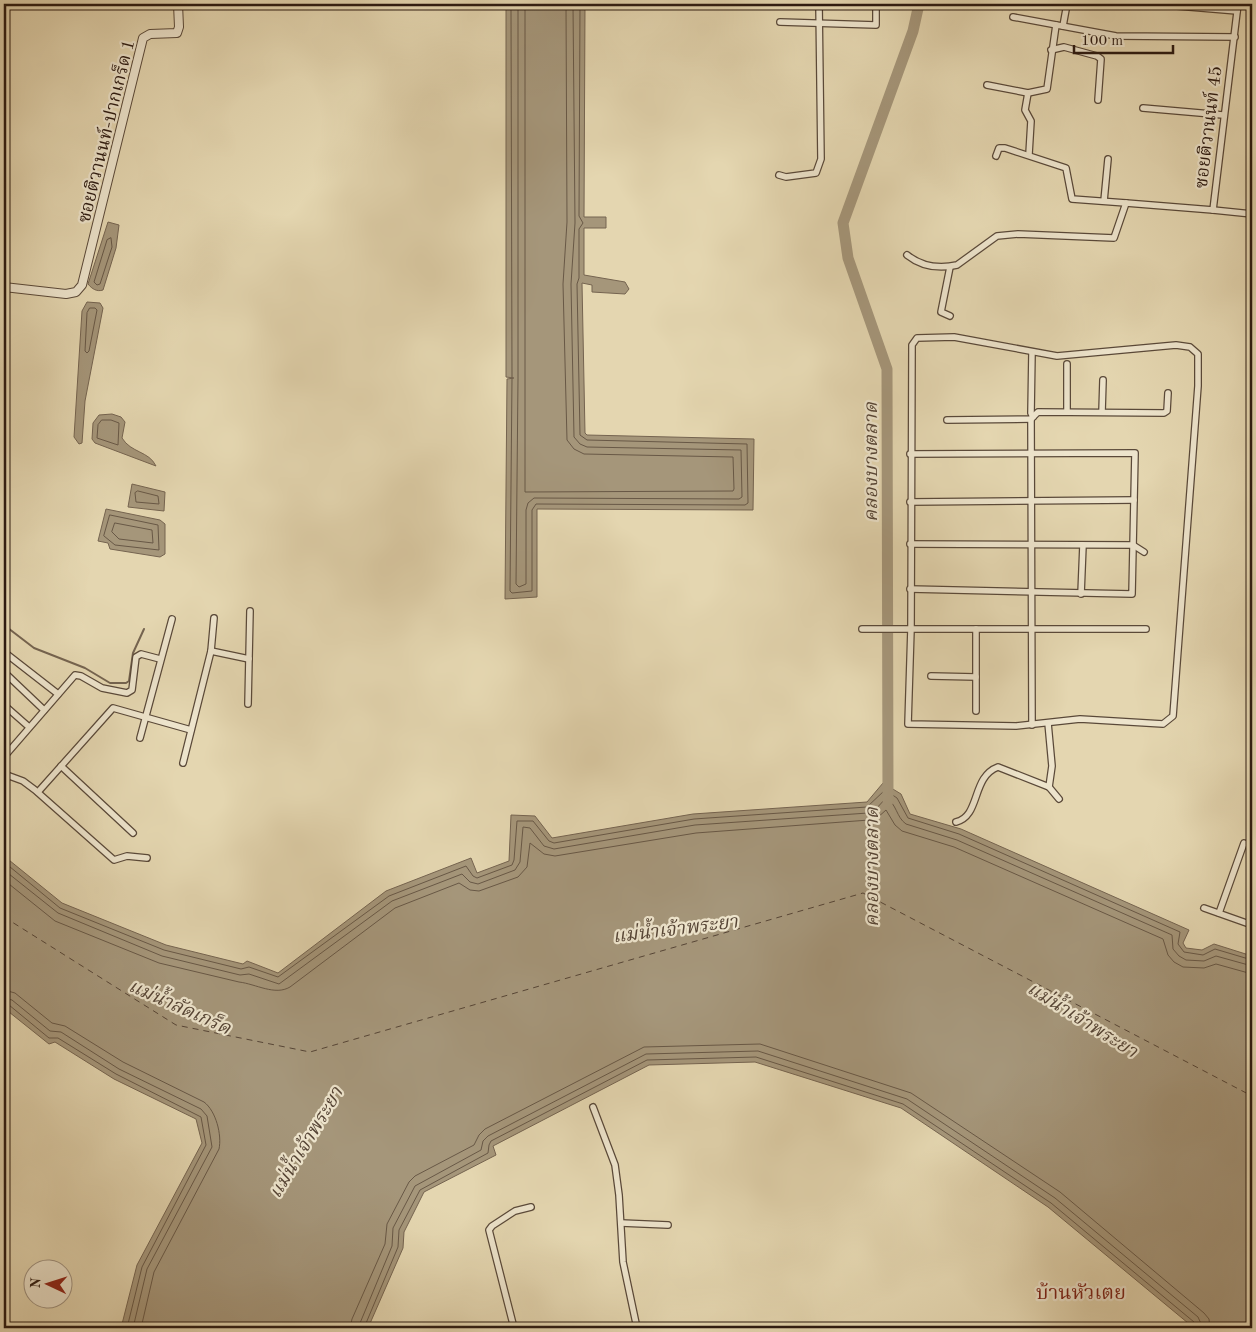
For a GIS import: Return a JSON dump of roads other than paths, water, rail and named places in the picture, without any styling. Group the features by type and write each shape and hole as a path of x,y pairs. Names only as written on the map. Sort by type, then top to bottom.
{"street":[{"name":"ซอยติวานนท์-ปากเกร็ด 1","path":"4,287 66,294 76,292 82,285 143,38 150,34 177,32 179,27 178,4"},
{"path":"779,175 786,177 816,173 821,159 819,4"},
{"path":"780,22 876,25 876,4"},
{"path":"1063,26 1067,4"},
{"path":"1153,4 1191,5 1237,11"},
{"name":"ซอยติวานนท์ 45","path":"1029,154 1066,168 1072,199 1213,210 1223,114 1238,4"},
{"path":"1013,17 1116,36 1235,37"},
{"path":"987,85 1028,93 1047,89 1050,50 1056,25"},
{"path":"1050,50 1064,47 1097,56 1101,59 1098,100"},
{"path":"996,156 999,148 1029,154 1031,121 1025,110 1028,93"},
{"path":"1143,108 1223,114"},
{"path":"1104,202 1108,159"},
{"path":"907,255 918,264 950,267 957,265 997,236 1018,234 1114,238 1126,203"},
{"path":"1213,210 1252,214"},
{"path":"950,267 941,312 950,316"},
{"path":"954,337 1057,356 1176,345 1190,347 1198,354 1198,386 1173,716 1163,724 1080,719 1032,725 908,724 911,630 910,454 912,346 917,338 954,337"},
{"path":"1032,352 1032,725"},
{"path":"1067,411 1068,364"},
{"path":"1102,412 1103,380"},
{"path":"948,420 1032,418 1038,412 1166,412 1168,393"},
{"path":"910,454 1134,452 1132,594 910,589"},
{"path":"910,502 1134,500"},
{"path":"910,544 1133,546 1144,552"},
{"path":"1082,594 1083,545"},
{"path":"248,704 250,611"},
{"path":"182,763 211,651 214,618"},
{"path":"140,738 172,619"},
{"path":"862,629 1146,629"},
{"path":"976,629 976,711"},
{"path":"211,651 249,659"},
{"path":"4,652 58,694"},
{"path":"4,757 58,694 78,675 102,688 127,693 132,690 136,657 141,654 160,659"},
{"path":"4,672 44,710"},
{"path":"931,676 976,678"},
{"path":"4,717 6,707 29,727"},
{"path":"38,792 113,708 191,730"},
{"path":"1048,722 1052,766 1049,787"},
{"path":"61,766 133,833"},
{"path":"956,822 962,821 970,813 983,776 990,770 1005,768 1049,787 1059,798"},
{"path":"4,774 23,781 38,792 114,860 127,856 147,858"},
{"path":"1219,914 1244,843"},
{"path":"1204,908 1252,925"},
{"path":"593,1107 614,1165 621,1222 623,1262 637,1328"},
{"path":"514,1328 489,1230 492,1226 515,1212 531,1207"},
{"path":"621,1222 668,1224"}],"water":[{"path":"506,4 585,4 584,217 606,217 606,228 584,228 584,275 625,282 629,289 625,294 592,292 592,285 582,283 585,433 587,435 754,439 753,510 537,509 537,597 505,599 507,379 514,378 506,377"},
{"path":"108,222 119,225 116,248 103,290 99,291 93,289 88,284"},
{"path":"87,302 100,303 103,308 85,401 82,443 79,444 74,437 82,311"},
{"path":"112,414 121,417 125,422 122,438 126,443 149,457 156,466 95,443 92,439 93,423 99,415"},
{"path":"132,484 165,492 164,511 128,507"},
{"path":"106,509 160,520 165,524 165,554 160,557 110,549 108,543 98,541"},
{"path":"883,783 901,794 910,814 961,829 1189,930 1183,943 1186,948 1202,950 1214,944 1252,956 1252,1328 1194,1328 1048,1207 901,1108 755,1062 649,1065 493,1146 496,1155 424,1192 404,1232 403,1248 368,1328 121,1328 137,1265 202,1143 196,1119 114,1079 55,1042 49,1044 4,1008 4,856 62,903 166,945 243,964 247,961 278,973 386,891 471,858 477,873 509,861 511,815 535,816 552,838 693,814 867,802"}],"waterway":[{"name":"คลองบางตลาด","path":"888,801 887,369 848,258 843,223 913,31 919,4"},
{"path":"4,625 34,648 85,668 110,683 126,683 129,681 133,653 144,629"}],"district":[{"name":"บ้านหัวเตย","path":"1081,1292"}],"water label":[{"name":"แม่น้ำเจ้าพระยา","path":"675,928"},
{"name":"แม่น้ำลัดเกร็ด","path":"180,1006"},
{"name":"แม่น้ำเจ้าพระยา","path":"1083,1019"},
{"name":"แม่น้ำเจ้าพระยา","path":"305,1142"}]}
